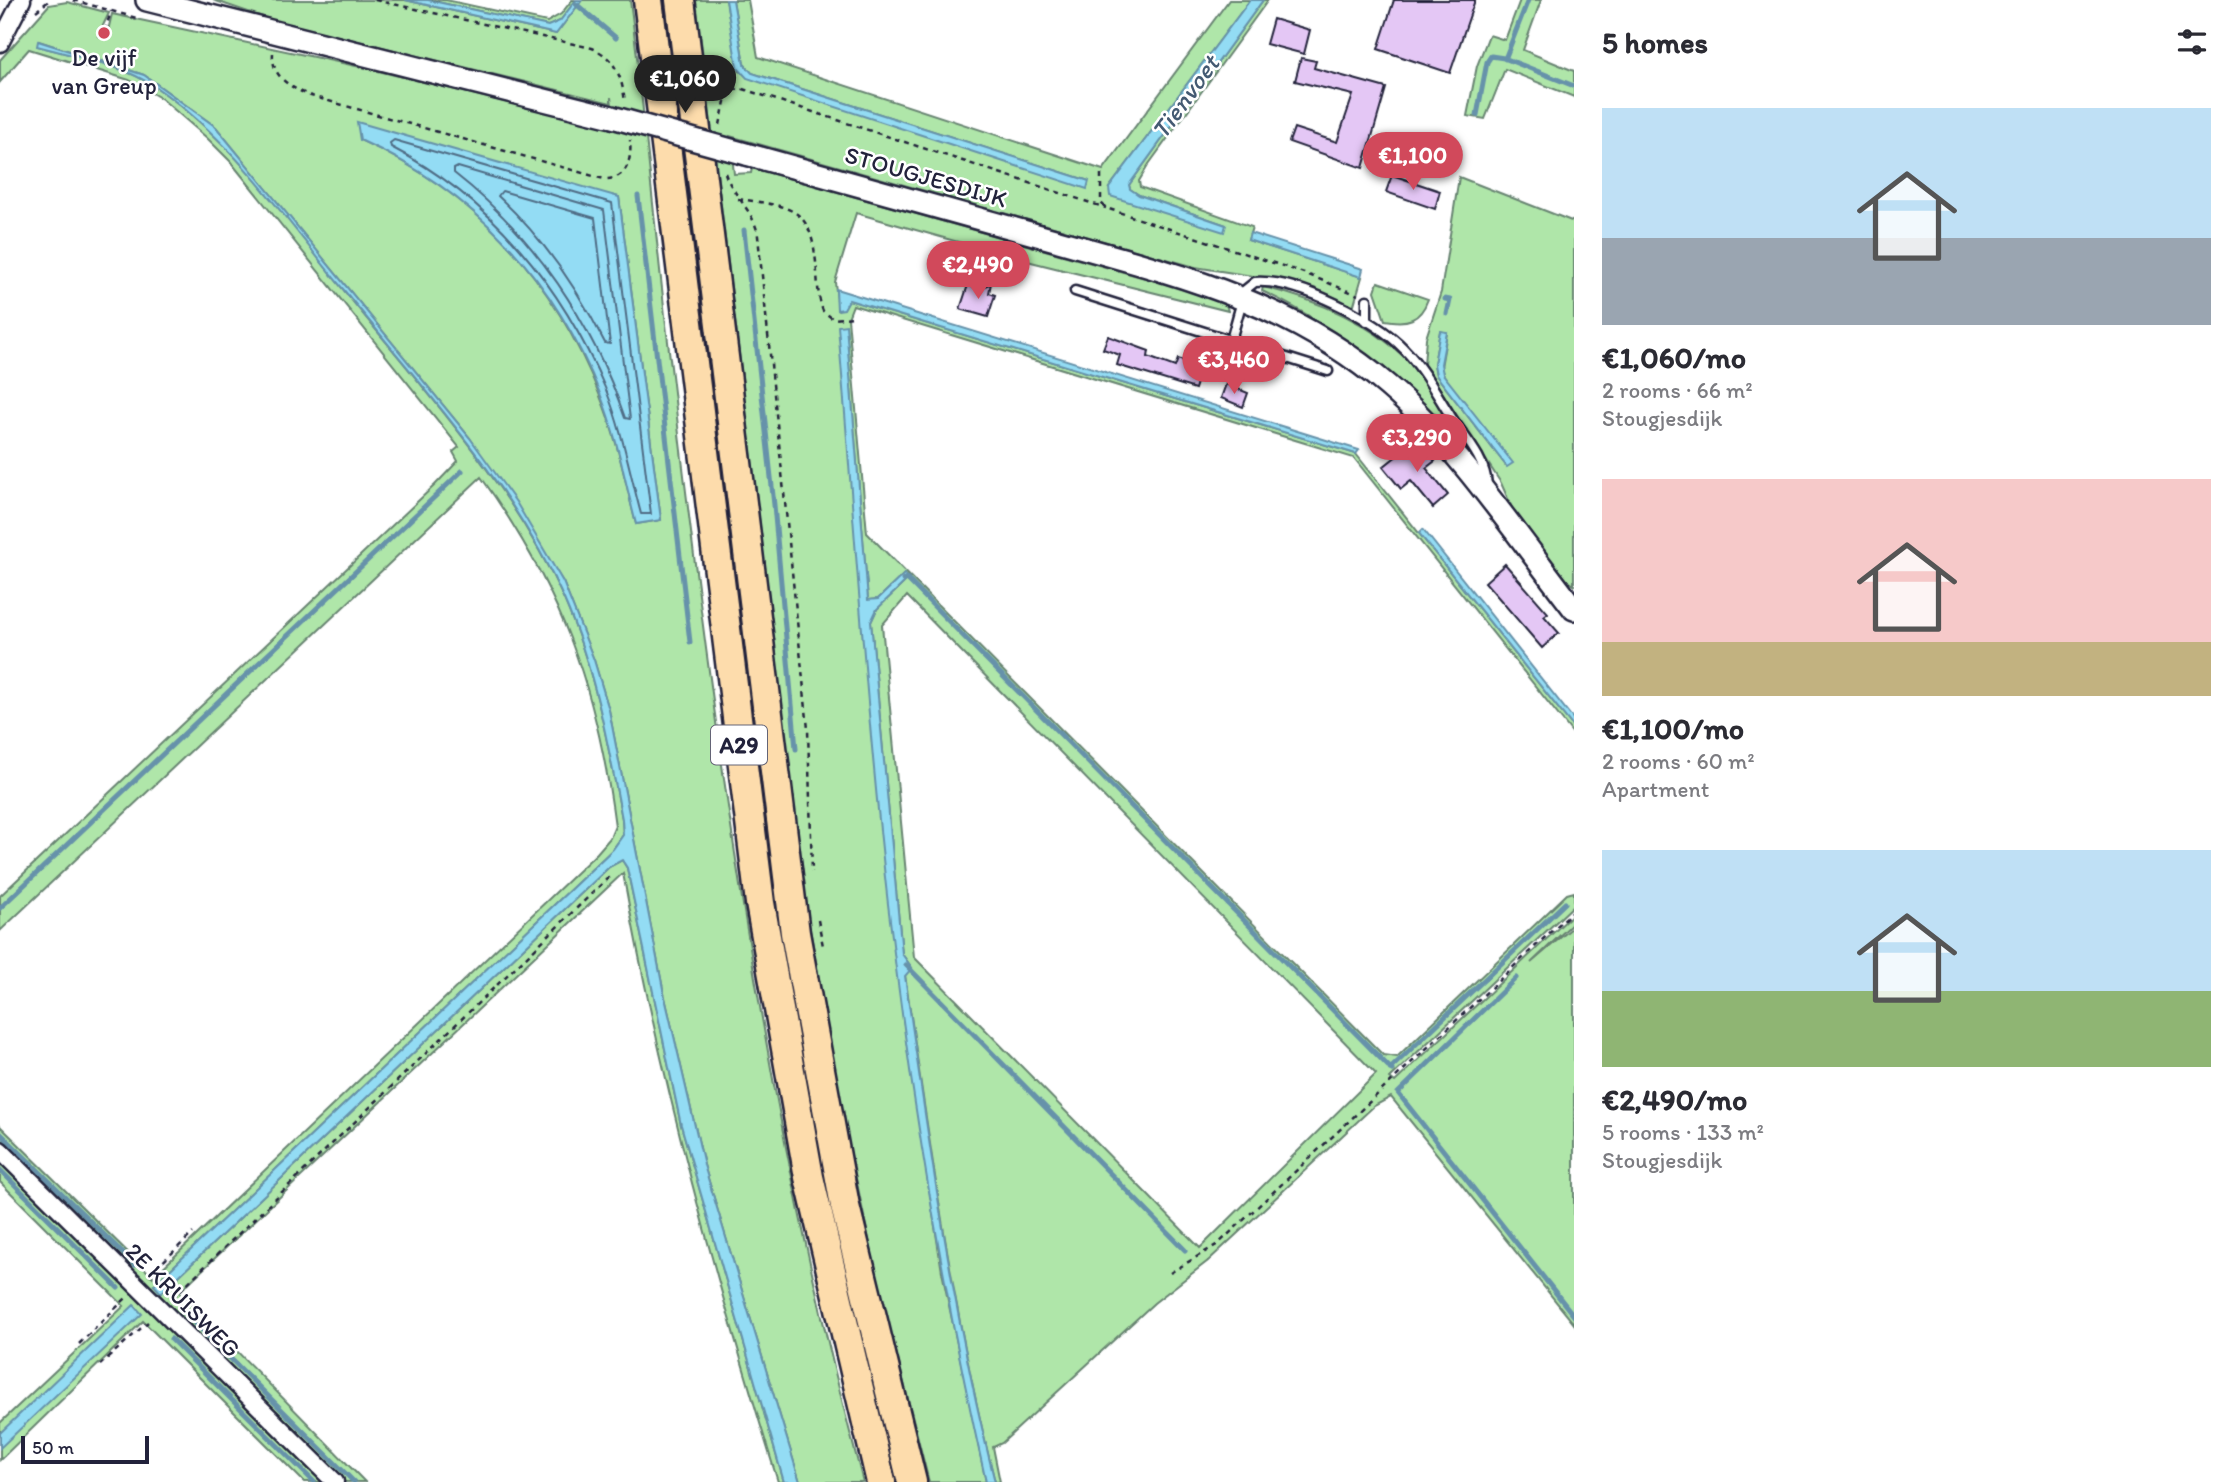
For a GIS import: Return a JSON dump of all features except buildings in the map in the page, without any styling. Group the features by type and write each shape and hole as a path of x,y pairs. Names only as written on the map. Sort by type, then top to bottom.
{"highway":[{"name":"A29","path":"648,0 760,903 809,1178 881,1482"},
{"name":"A29","path":"680,0 795,933 845,1206 912,1482"}],"street":[{"path":"0,43 22,0"},
{"name":"STOUGJESDIJK","path":"147,0 612,117 1169,272 1243,297 1308,328 1388,386 1432,429 1574,609"},
{"name":"2E KRUISWEG","path":"0,1150 164,1308 335,1482"}],"lane":[{"path":"1231,340 1249,285 1263,282 1320,299 1367,321 1407,352 1452,417 1485,470 1488,499"},
{"path":"1074,291 1328,371"},
{"path":"1367,300 1367,321"}],"path":[{"path":"105,31 111,12"},
{"path":"721,136 724,97 730,89 740,88 1304,273 1367,300"},
{"path":"725,172 738,200 754,220 758,236 808,729 812,876"},
{"path":"1101,174 1101,203 1107,208"},
{"path":"738,200 784,208 801,216 812,233 823,311 832,318 853,317"},
{"path":"100,1365 164,1308 189,1278 609,877"},
{"path":"1170,1273 1218,1244 1574,909"},
{"path":"817,919 823,946"},
{"path":"164,1308 177,1300 193,1298"}],"green space":[{"path":"213,0 405,0 556,34 582,0 630,0 688,508 725,788 747,928 798,1207 828,1345 863,1482 800,1482 704,1165 663,989 609,710 594,660 563,582 470,438 216,127 144,75 39,41 38,46 99,62 144,80 212,133 261,186 467,442 520,518 564,599 592,680 622,819 623,835 613,849 154,1285 162,1292 609,867 622,860 627,868 681,1125 784,1482 778,1482 711,1256 654,1027 623,873 179,1292 365,1482 340,1482 177,1320 166,1302 0,1145 0,1126 153,1277 597,853 610,838 615,826 598,730 572,642 534,560 481,477 0,931 0,896 435,485 458,461 453,452 459,447 230,161 162,99 129,80 29,49 0,82 0,60 49,5 67,2 109,13 98,36 106,39 112,14 370,69 615,129 611,97 611,103 272,20","holes":["360,140 619,197 661,520 636,524 616,443 600,396 559,314 534,277 506,243 440,185"]},
{"path":"428,0 446,0 547,22 561,14 572,0 576,0 560,21 548,26"},
{"path":"696,0 726,0 739,71 1089,181 752,73 744,64 733,0 748,0 758,57 1103,170 1229,0 1250,0 1109,188 1226,225 1139,195 1130,189 1129,185 1263,0 1268,0 1149,164 1139,181 1140,187 1252,227 1248,240 1362,277 1353,308 1272,279 1195,267 730,136 734,174 751,173 752,168 1177,287 1226,304 1228,311 1011,257 856,213 835,282 838,310 849,300 1356,454 1574,728 1574,735 1354,458 853,305 848,318 867,533 1383,1055 1397,1057 1567,894 1574,892 1574,905 1390,1078 1395,1082 1574,913 1574,922 1531,963 1574,926 1574,1324 1391,1097 1374,1106 1208,1261 1154,1303 1002,1443 993,1447 1000,1482 995,1482 967,1357 944,1230 905,975 912,968 902,954 871,622 877,609 909,578 904,574 878,599 868,600 846,326 839,326 874,757 904,1025 942,1272 986,1482 929,1482 876,1273 844,1122 807,912","holes":["907,596 1376,1074 1200,1248 914,957 882,625"]},
{"path":"1520,0 1541,0 1523,50 1574,71 1574,97 1505,69 1485,119 1467,116 1477,66 1489,35 1505,40"},
{"path":"1459,177 1574,222 1574,585 1516,517 1501,483 1424,365 1426,338 1441,292","holes":["1440,331 1447,333 1441,367 1443,374 1507,467 1436,375 1434,364"]},
{"path":"1378,282 1428,299 1421,312 1412,319 1400,322 1385,320 1375,291"},
{"path":"1263,287 1338,312 1388,343 1423,380 1477,463 1475,465 1429,412 1379,366 1324,325 1262,291"},
{"path":"0,1155 329,1482 304,1482 143,1321 0,1460 0,1423 124,1306 0,1182"}],"water":[{"path":"405,0 428,0 548,26 560,21 576,0 582,0 556,34"},
{"path":"726,0 733,0 744,64 752,73 1089,181 1087,189 747,78 737,67"},
{"name":"Tienvoet","path":"1250,0 1263,0 1129,185 1130,189 1139,195 1226,225 1224,232 1110,196 1109,188"},
{"path":"38,41 144,75 216,127 470,438 516,502 563,582 594,660 609,710 663,989 704,1165 800,1482 784,1482 681,1125 627,868 622,860 609,867 161,1293 154,1285 613,849 623,835 622,819 592,680 564,599 519,515 464,437 257,182 210,132 157,88 143,80 99,62 37,46"},
{"path":"357,122 619,197 661,520 636,524 601,396 560,314 535,277 506,243 439,185 360,140"},
{"path":"1250,233 1363,269 1361,277 1248,240"},
{"path":"836,289 1359,450 1356,454 849,300 844,309 837,310"},
{"path":"846,325 868,600 878,599 904,574 909,578 877,609 871,622 902,954 912,968 905,976 954,1294 995,1482 986,1482 956,1339 918,1122 897,977 873,760 838,326"},
{"path":"1440,331 1447,332 1441,364 1443,374 1513,463 1507,467 1436,375 1434,364"},
{"path":"1423,529 1574,720 1574,728 1419,533"},
{"path":"134,1305 142,1314 0,1448 0,1433"}],"waterway":[{"path":"1505,59 1528,0"},
{"path":"576,4 616,38"},
{"path":"1477,115 1487,62 1491,56 1504,58 1574,86"},
{"path":"638,196 690,642"},
{"path":"744,230 774,505 796,749"},
{"path":"1445,299 1450,300 1447,314"},
{"path":"0,908 462,471"},
{"path":"903,580 906,578 1392,1070"},
{"path":"1390,1069 1565,903"},
{"path":"906,965 1185,1250"},
{"path":"1516,978 1398,1093 1574,1316"},
{"path":"0,1133 135,1265"},
{"path":"0,1170 118,1288"},
{"path":"185,1313 354,1482"},
{"path":"171,1339 314,1482"}],"place":[{"name":"De vijf van Greup","path":"104,33"}]}
